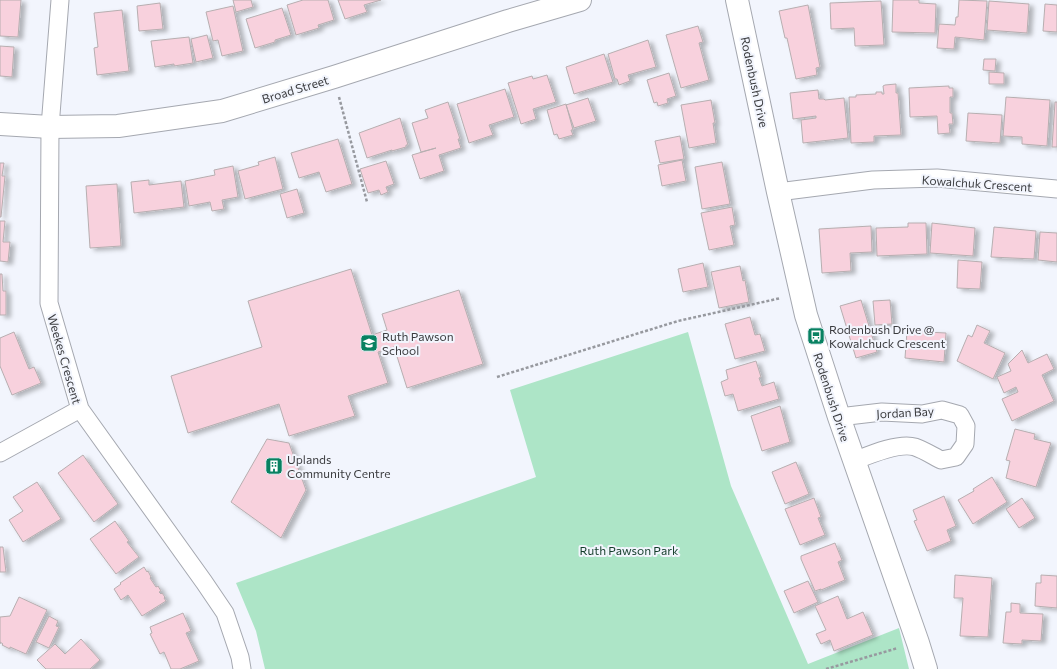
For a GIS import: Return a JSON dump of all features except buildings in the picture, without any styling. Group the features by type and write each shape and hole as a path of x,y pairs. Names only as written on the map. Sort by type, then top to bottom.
{"street":[{"name":"Weekes Crescent","path":"60,0 50,128 49,303 80,409 225,613 240,657 242,669"},
{"name":"Broad Street","path":"0,124 50,128 118,126 222,111 508,21 580,0"},
{"name":"Rodenbush Drive","path":"737,0 806,315 838,417 918,642 926,669"},
{"name":"Kowalchuk Crescent","path":"778,192 873,180 937,178 1057,189"},
{"path":"0,453 80,409"},
{"name":"Jordan Bay","path":"838,417 882,412 922,414 942,410 960,415 966,426 965,444 956,457 941,460 914,446 897,447 877,452 854,461"}],"path":[{"path":"334,77 367,202"},
{"path":"497,377 678,321 801,293"},
{"path":"826,669 918,642"}],"green space":[{"name":"Ruth Pawson Park","path":"688,332 731,486 808,664 899,628 909,669 265,669 256,631 236,583 536,477 510,390"}],"place":[{"name":"Rodenbush Drive @ Kowalchuck Crescent","path":"816,336"},
{"name":"Ruth Pawson School","path":"369,343"},
{"name":"Uplands Community Centre","path":"274,466"}]}
